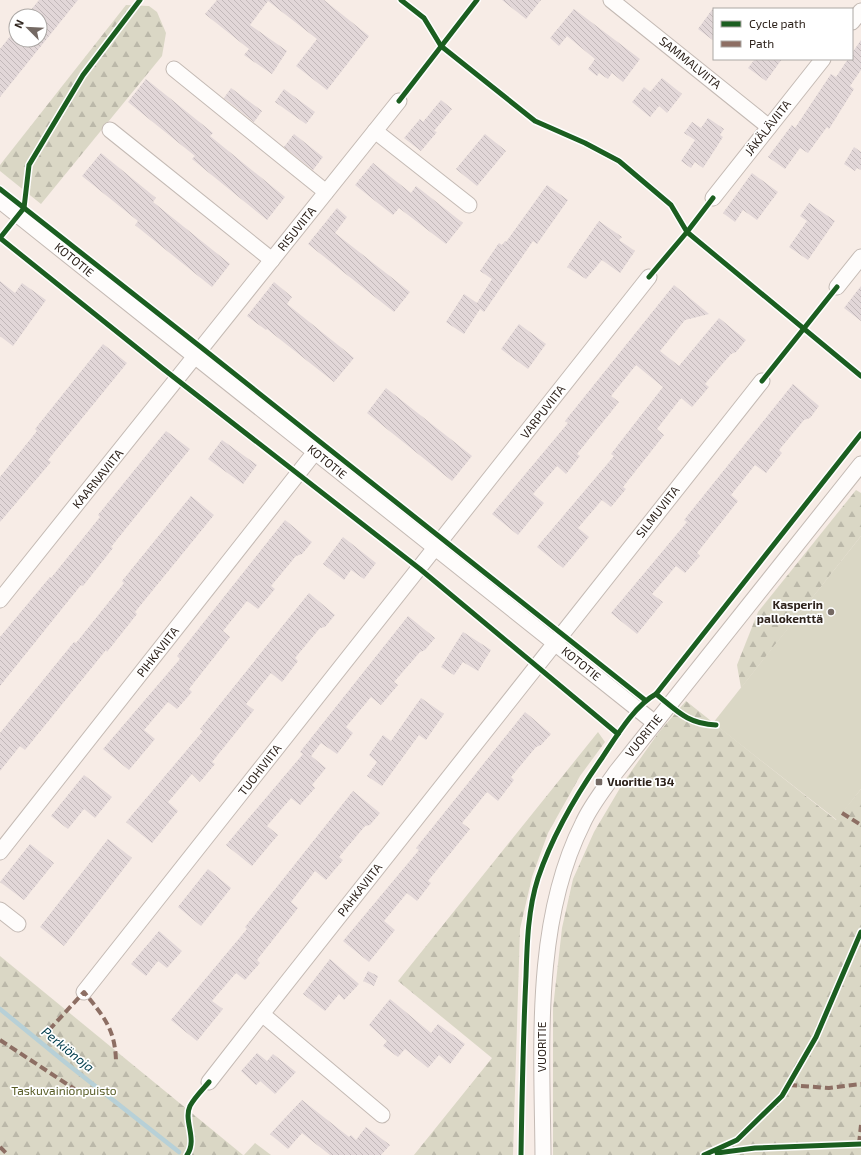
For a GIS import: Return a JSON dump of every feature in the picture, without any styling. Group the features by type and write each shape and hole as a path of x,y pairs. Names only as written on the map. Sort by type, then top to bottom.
{"street":[{"name":"SAMMALVIITA","path":"611,0 769,127"},
{"path":"853,21 861,11"},
{"name":"JÄKÄLÄVIITA","path":"713,198 822,60"},
{"path":"174,69 326,192"},
{"name":"RISUVIITA","path":"195,357 399,101"},
{"path":"110,130 272,260"},
{"path":"375,131 469,205"},
{"name":"KOTOTIE","path":"0,201 655,723"},
{"path":"837,287 861,257"},
{"name":"VARPUVIITA","path":"436,548 649,277"},
{"name":"KAARNAVIITA","path":"0,600 195,357"},
{"name":"SILMUVIITA","path":"555,643 762,380"},
{"name":"PIHKAVIITA","path":"0,852 315,452"},
{"name":"VUORITIE","path":"543,1155 543,980 550,929 564,870 583,822 616,772 859,471"},
{"name":"TUOHIVIITA","path":"84,992 436,548"},
{"name":"PAHKAVIITA","path":"209,1082 555,643"},
{"path":"0,910 18,924"},
{"path":"262,1014 382,1115"}],"green space":[{"path":"126,5 149,6 157,12 166,33 162,56 41,204 0,171 0,165"},
{"path":"856,490 861,493 861,536 741,688 737,665 758,612"},
{"name":"Kasperin pallokenttä","path":"861,536 861,789 837,820 713,723"},
{"path":"686,701 836,820 861,789 861,1155 553,1155 553,1008 562,928 573,879 594,832 623,783 659,732"},
{"path":"598,732 605,742 580,776 548,833 532,877 520,929 513,1155 414,1155 492,1058 398,981"},
{"name":"Taskuvainionpuisto","path":"0,956 243,1155 0,1155"},
{"path":"255,1143 271,1155 244,1155"}],"building":[{"path":"39,0 78,0 48,37 48,8 32,8"},
{"path":"217,0 324,0 369,36 327,90 296,66 317,39 268,1 250,25 287,51 272,74 244,55 249,49 205,14"},
{"path":"502,0 541,0 526,19"},
{"path":"713,8 713,40 698,29"},
{"path":"574,9 640,59 623,82 612,73 608,79 599,73 597,76 588,69 595,59 567,36 559,46 550,38"},
{"path":"8,39 8,48 39,48 0,97 0,49"},
{"path":"861,40 861,70 850,86 854,89 829,129 827,127 808,153 800,148 785,169 768,157 792,125 795,128 831,74 836,77 847,60 853,60 853,52"},
{"path":"754,60 781,60 766,81 748,68"},
{"path":"662,78 682,94 667,113 659,106 650,117 632,102 644,87 650,92"},
{"path":"146,79 213,133 210,136 285,197 267,220 192,159 195,156 128,102"},
{"path":"231,88 262,111 254,122 224,98"},
{"path":"284,89 315,112 306,124 275,102"},
{"path":"441,100 452,109 434,131 437,132 421,151 404,138 420,119 423,122"},
{"path":"708,118 724,129 720,135 723,137 703,168 695,162 691,168 681,161 695,140 684,133 692,122 701,128"},
{"path":"294,134 323,157 313,170 284,147"},
{"path":"485,134 506,151 477,186 456,169"},
{"path":"854,147 861,152 861,170 857,168 855,171 844,164"},
{"path":"101,153 156,198 153,202 230,264 212,287 135,225 138,221 82,176"},
{"path":"373,163 411,193 416,186 463,223 446,244 399,208 393,215 355,185"},
{"path":"752,173 778,192 757,220 743,210 735,222 723,213"},
{"path":"547,185 568,200 537,244 533,241 484,312 480,309 464,334 446,322 464,294 477,303 492,279 480,271 499,243 502,245 505,241 506,242"},
{"path":"809,203 835,221 808,260 789,247 807,221 800,216"},
{"path":"337,208 347,217 335,233 410,292 394,312 308,244"},
{"path":"599,221 622,237 619,240 635,251 620,273 602,260 586,279 567,267"},
{"path":"0,281 15,293 22,283 46,300 13,346 0,336"},
{"path":"274,282 292,297 287,304 354,358 334,382 267,329 266,330 247,316"},
{"path":"674,285 709,314 685,320 660,351 679,366 719,318 746,340 736,352 731,354 705,384 709,387 692,407 681,398 657,429 664,435 623,487 626,489 611,507 602,500 578,528 589,537 563,568 537,547 614,456 611,454 663,387 636,365 611,396 619,402 577,454 580,456 566,474 557,466 533,494 544,503 518,535 492,514 568,423 565,421"},
{"path":"861,286 861,321 844,308"},
{"path":"519,324 546,344 528,369 501,349"},
{"path":"103,344 127,363 48,460 51,462 0,522 0,477 37,431 35,429"},
{"path":"793,384 819,406 810,418 804,420 779,450 782,453 766,473 755,465 731,495 738,501 697,553 700,556 685,573 676,566 652,594 663,602 637,634 611,613 687,522 684,520"},
{"path":"386,388 472,456 452,481 367,413"},
{"path":"166,431 190,449 111,547 113,548 83,586 81,585 0,686 0,637 50,577 51,578 100,517 98,515"},
{"path":"222,440 257,465 243,484 208,459"},
{"path":"191,496 214,515 135,612 137,614 107,652 106,650 25,750 20,746 0,771 0,733 74,642 76,643 124,583 122,581"},
{"path":"285,520 312,542 302,554 296,556 271,586 275,589 258,609 247,601 223,631 230,637 189,689 192,692 177,709 168,702 144,730 155,739 129,770 103,749 180,659 177,656"},
{"path":"343,537 376,563 364,579 351,570 344,580 323,564"},
{"path":"309,593 335,615 325,627 320,628 295,658 298,661 282,682 271,673 246,704 254,710 212,762 215,764 200,782 192,774 168,802 178,811 152,843 126,822 203,731 200,729"},
{"path":"408,616 435,638 425,650 420,652 394,682 398,685 381,705 371,697 346,727 353,733 337,754 321,743 311,756 326,768 312,785 315,788 300,805 291,798 267,826 278,835 252,866 226,845 303,754 300,752"},
{"path":"463,632 491,650 478,671 463,662 454,675 441,667"},
{"path":"421,698 444,714 426,740 419,735 382,786 367,776 377,762 369,755 383,735 391,741"},
{"path":"525,712 551,734 541,745 536,747 511,777 514,780 498,801 487,792 462,823 470,829 428,881 431,883 417,901 407,893 384,921 395,930 369,962 343,941 419,850 416,848"},
{"path":"84,775 112,797 95,818 84,809 68,829 51,816"},
{"path":"353,791 380,813 370,825 365,826 339,857 343,860 326,880 315,871 291,902 298,908 257,960 260,963 245,980 236,973 212,1001 223,1009 197,1041 171,1020 247,929 245,927"},
{"path":"108,839 132,858 64,946 40,927"},
{"path":"30,844 54,863 24,900 0,882"},
{"path":"208,869 231,888 201,926 178,907"},
{"path":"159,931 182,951 167,968 158,961 146,976 131,964"},
{"path":"330,959 359,984 344,1000 339,994 325,1011 303,994"},
{"path":"368,971 378,976 374,986 363,981"},
{"path":"390,999 431,1033 438,1024 465,1044 450,1064 439,1055 428,1068 405,1049 398,1057 383,1046 387,1041 369,1025"},
{"path":"257,1053 267,1061 273,1054 296,1072 275,1094 260,1081 256,1085 241,1071"},
{"path":"302,1100 349,1137 351,1135 356,1140 366,1127 390,1145 381,1155 330,1155 302,1133 288,1149 270,1134"}],"waterway":[{"name":"Perkiönoja","path":"0,1009 179,1152"}],"marked path":[{"path":"842,813 861,825"},
{"path":"49,1030 84,992 107,1023 113,1040 116,1061"},
{"path":"0,1040 76,1090"},
{"path":"789,1085 829,1088 861,1084"},
{"path":"859,1144 861,1125"},
{"path":"0,1147 8,1155"}],"cycle path":[{"path":"0,238 24,208 29,165 83,75 140,0"},
{"path":"401,0 424,18 441,46 535,121 585,143 619,161 671,205 687,232 861,376"},
{"path":"399,101 477,0"},
{"path":"0,189 645,700"},
{"path":"649,277 713,198"},
{"path":"0,238 162,368 420,569 618,734"},
{"path":"762,381 837,287"},
{"path":"521,1155 524,1021 529,927 532,902 538,878 558,830 592,772 619,732 640,706 656,694 861,434"},
{"path":"656,694 683,716 698,722 716,725"},
{"path":"704,1155 737,1140 782,1096 816,1037 861,932"},
{"path":"187,1155 191,1143 188,1112 196,1097 209,1082"},
{"path":"717,1153 755,1148 861,1144"}],"place":[{"name":"Kasperin pallokenttä","path":"831,612"},
{"name":"Vuoritie 134","path":"599,782"}]}
